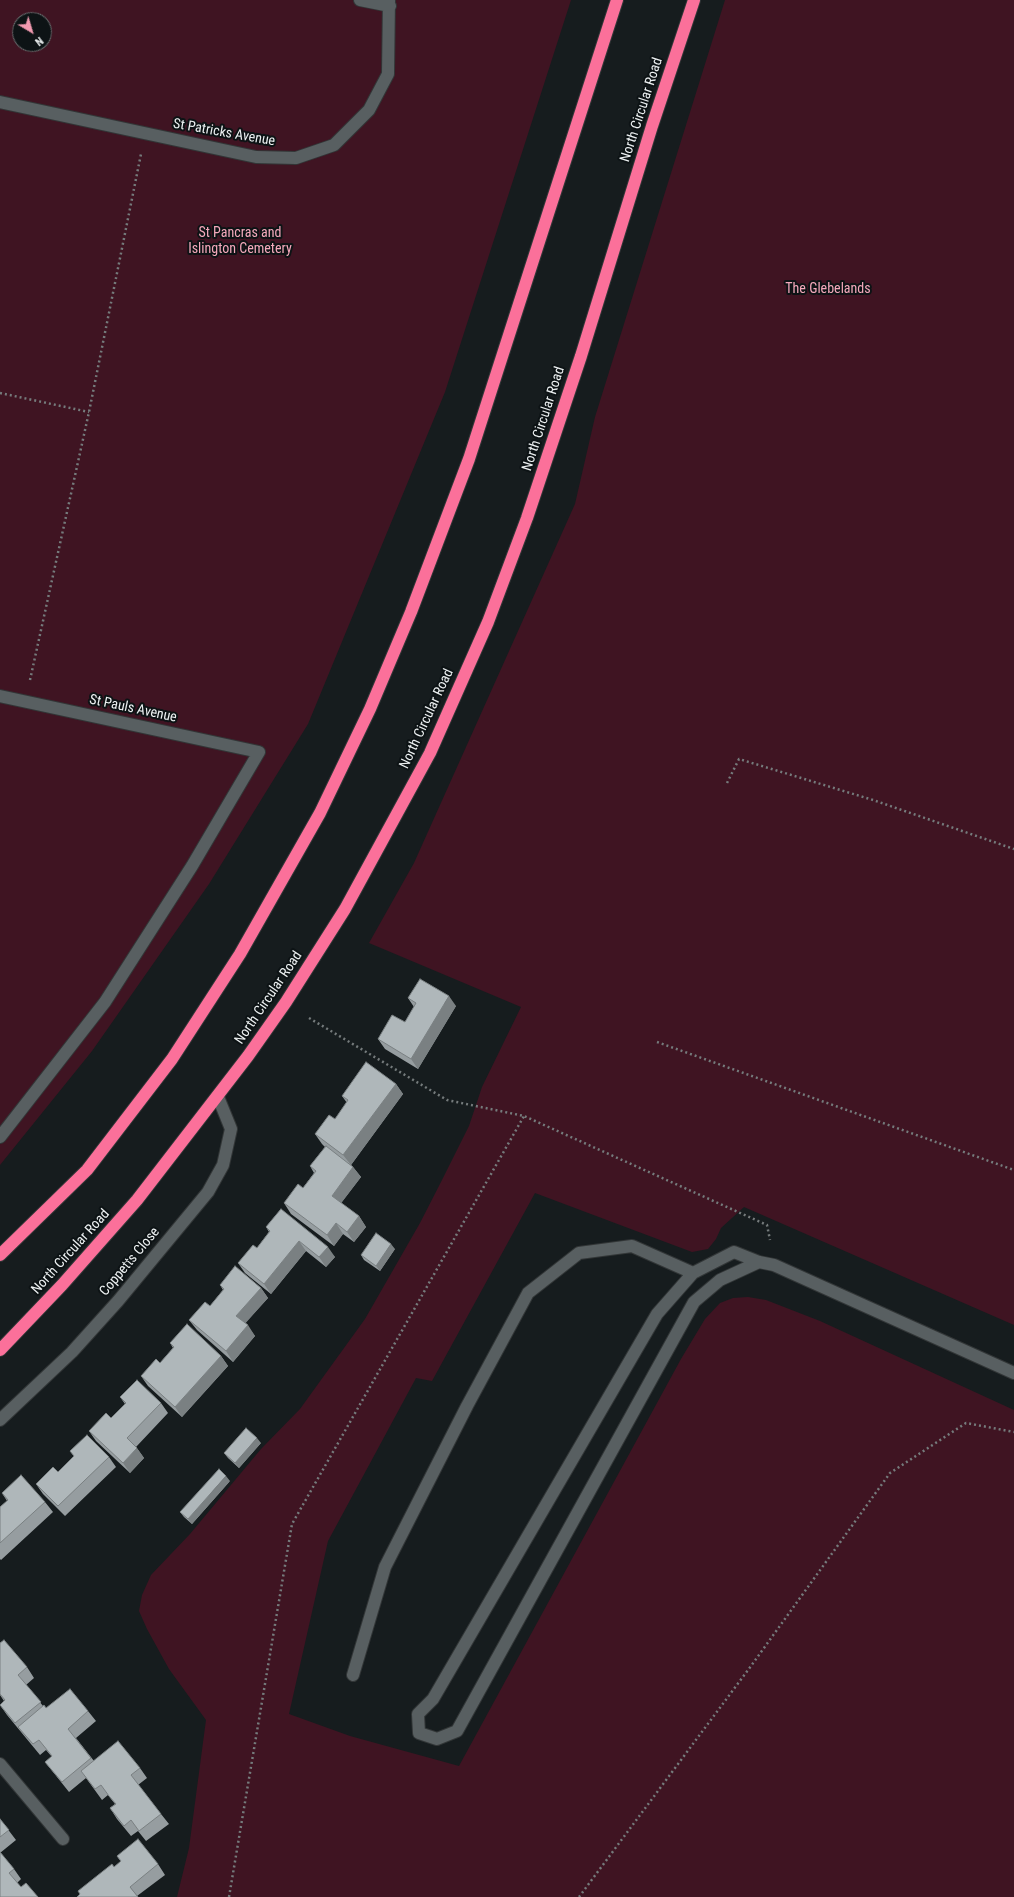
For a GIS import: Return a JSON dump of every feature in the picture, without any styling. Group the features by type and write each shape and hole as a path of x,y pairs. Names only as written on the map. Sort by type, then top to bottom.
{"highway":[{"path":"0,1255 86,1170 172,1059 240,954 320,813 370,710 411,612 469,459 618,0"},
{"name":"North Circular Road","path":"0,1350 62,1285 137,1200 218,1097 286,1002 345,909 430,753 488,622 527,518 581,356 652,126 694,0"}],"street":[{"path":"360,0 390,3"},
{"name":"St Patricks Avenue","path":"0,102 256,157 296,158 334,145 369,110 388,74 390,3"},
{"name":"St Pauls Avenue","path":"0,696 260,752 192,866 105,1002 1,1133"},
{"name":"Coppetts Close","path":"0,1420 77,1346 118,1300 208,1192 223,1165 231,1129 218,1097"},
{"path":"353,1675 385,1567 467,1406 528,1293 579,1253 632,1246 693,1274"},
{"path":"759,1262 720,1280 694,1302 456,1731 437,1739 419,1733 418,1714 433,1699 656,1314 693,1274 734,1252 759,1262 774,1264 1014,1373"},
{"path":"0,1764 63,1839"}],"path":[{"path":"26,701 89,412 145,134"},
{"path":"0,392 89,412"},
{"path":"728,783 739,759 874,800 1014,849"},
{"path":"308,1018 447,1100 524,1116 767,1225 774,1264"},
{"path":"657,1042 1014,1170"},
{"path":"229,1897 292,1524 524,1116"},
{"path":"579,1897 751,1666 890,1473 966,1422 1014,1432"}],"green space":[{"name":"St Pancras and Islington Cemetery","path":"0,0 571,0 445,392 308,724 209,884 92,1051 0,1165"},
{"name":"The Glebelands","path":"725,0 1014,0 1014,1325 744,1207 721,1228 716,1239 708,1249 692,1252 535,1193 432,1381 416,1378 328,1541 289,1714 350,1736 459,1766 681,1359 705,1319 720,1303 733,1298 748,1297 766,1300 820,1321 1014,1410 1014,1897 177,1897 189,1848 206,1720 169,1669 147,1629 139,1611 142,1595 151,1575 190,1534 261,1449 300,1409 365,1319 420,1223 469,1126 482,1087 521,1007 369,943 414,863 575,504 595,417"}],"building":[{"path":"420,979 449,996 411,1059 378,1039 392,1015 405,1022 416,1003 408,998"},
{"path":"366,1062 396,1084 343,1155 315,1134 329,1115 335,1119 348,1100 342,1096"},
{"path":"326,1146 353,1167 332,1196 359,1216 347,1232 336,1223 327,1235 284,1203 298,1184 303,1188 316,1171 310,1166"},
{"path":"281,1209 328,1247 319,1257 299,1241 264,1284 238,1263 253,1245 257,1248 270,1231 266,1227"},
{"path":"376,1233 391,1244 376,1266 361,1255"},
{"path":"235,1266 261,1288 236,1316 248,1325 226,1351 189,1320 205,1302 210,1306 224,1289 220,1285"},
{"path":"187,1324 221,1356 175,1407 141,1376 156,1359 160,1363 174,1347 170,1343"},
{"path":"137,1380 161,1403 127,1438 137,1448 123,1463 89,1431 106,1413 111,1418 126,1403 120,1397"},
{"path":"246,1428 257,1438 235,1463 224,1453"},
{"path":"87,1435 109,1457 58,1506 36,1484 53,1467 58,1472 74,1456 70,1451"},
{"path":"219,1469 226,1476 188,1519 180,1512"},
{"path":"21,1475 45,1502 0,1543 0,1507 8,1500 2,1493"},
{"path":"4,1640 27,1667 18,1675 41,1702 15,1723 0,1705 5,1700 0,1694 0,1643"},
{"path":"70,1689 88,1711 68,1729 91,1758 62,1782 45,1762 52,1756 39,1740 33,1744 18,1727 44,1705 46,1708"},
{"path":"118,1741 140,1768 131,1775 161,1814 139,1831 131,1820 124,1826 110,1808 116,1804 101,1785 95,1789 81,1771"},
{"path":"0,1819 9,1830 0,1837"},
{"path":"138,1839 158,1864 130,1887 138,1897 77,1897 80,1894 78,1891 112,1864 114,1867 121,1861 117,1856"},
{"path":"0,1852 14,1869 9,1873 21,1887 26,1883 38,1897 0,1897"}]}
